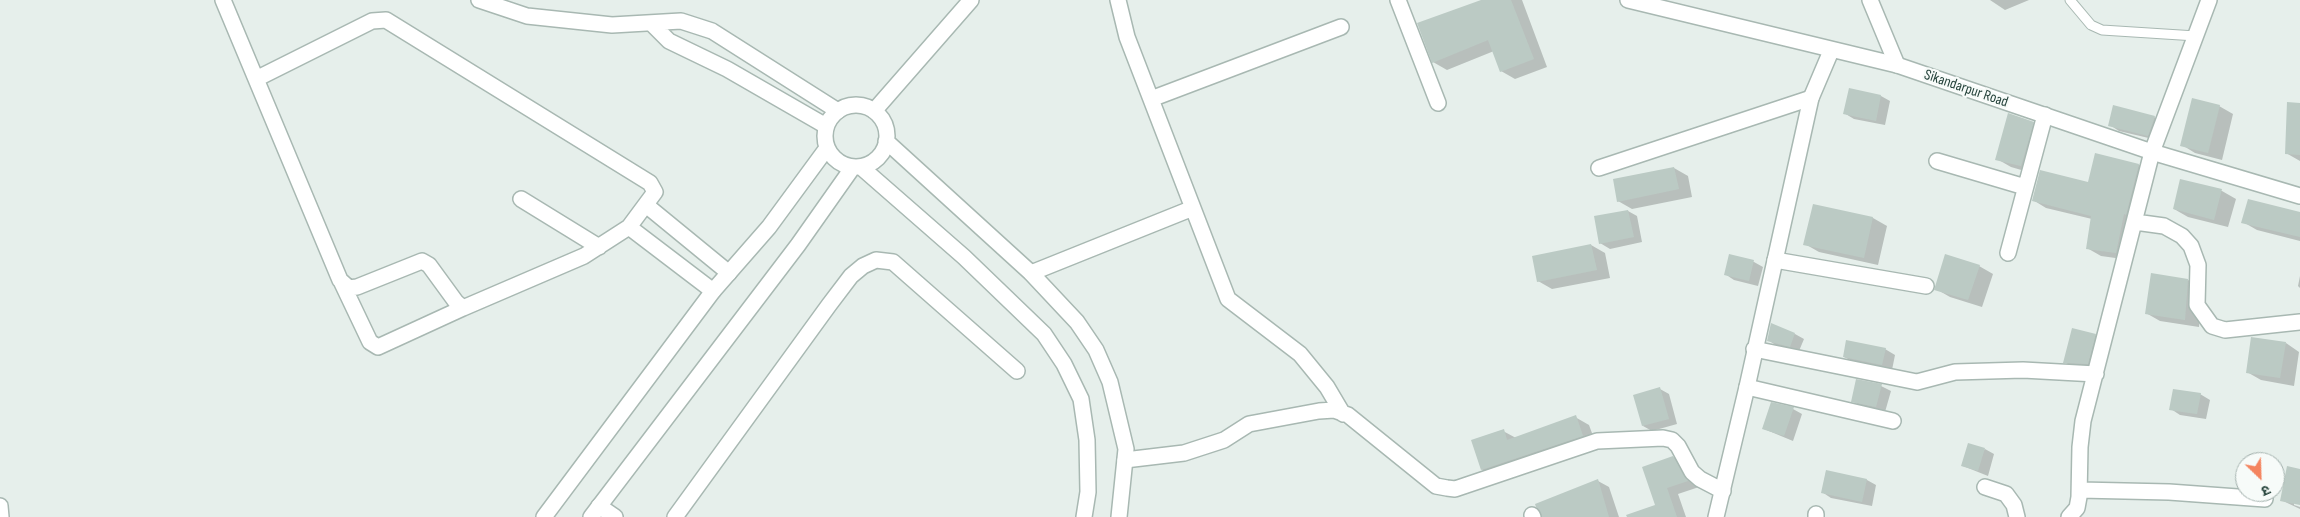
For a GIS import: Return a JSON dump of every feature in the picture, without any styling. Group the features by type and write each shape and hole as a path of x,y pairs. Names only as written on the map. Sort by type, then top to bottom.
{"street":[{"path":"223,0 256,79 340,280 370,342 378,347 584,256 629,227 655,192 650,183 386,20 372,21 256,79"},
{"path":"479,0 527,16 612,24 652,24 681,21 712,31 838,111"},
{"path":"874,111 971,0"},
{"path":"1118,0 1127,37 1228,299 1300,354 1327,387 1343,414"},
{"path":"1398,0 1438,103"},
{"name":"Sikandarpur Road","path":"1628,0 1831,51 1897,65 2152,152 2300,196"},
{"path":"1870,0 1897,65"},
{"path":"2069,517 2077,508 2080,490 2080,448 2083,421 2152,152 2209,0"},
{"path":"652,24 669,41 727,69 826,126"},
{"path":"1151,98 1341,27"},
{"path":"1716,517 1748,386 1754,349 1811,98 1831,51"},
{"path":"1599,168 1811,98"},
{"path":"615,517 595,511 857,167 868,164 880,155 886,141 885,126 874,111 857,106 838,111 826,126 824,133 827,148 838,162 857,167 964,257 1044,334 1064,364 1081,399 1087,440 1088,492 1084,517"},
{"path":"2008,253 2044,115"},
{"path":"886,141 1031,273 1077,322 1096,350 1110,382 1126,449 1119,517"},
{"path":"544,517 713,291 769,228 827,148"},
{"path":"1937,160 2025,188"},
{"path":"522,199 599,247"},
{"path":"646,205 729,273"},
{"path":"1031,273 1193,208"},
{"path":"2134,222 2164,226 2182,236 2191,246 2198,265 2197,305 2212,326 2225,330 2300,322"},
{"path":"629,227 713,291"},
{"path":"674,517 851,276 862,266 876,260 893,262 1017,371"},
{"path":"1775,260 1926,286"},
{"path":"340,280 349,288 357,287 420,262 425,262 449,289 456,302 463,308"},
{"path":"1754,349 1917,382 1955,372 2023,370 2096,374"},
{"path":"1748,386 1893,421"},
{"path":"1125,460 1184,453 1209,447 1249,424 1270,419 1334,410 1343,414 1394,450 1436,486 1455,488 1597,441 1663,438 1672,440 1678,446 1692,472 1700,479 1723,491"},
{"path":"1985,487 2006,494 2014,505 2017,517"},
{"path":"2080,490 2169,492 2235,497"},
{"path":"0,506 2,517"}],"lane":[{"path":"2070,0 2091,26 2102,30 2196,36"}],"building":[{"path":"1481,0 1511,0 1534,59 1500,72 1488,40 1432,63 1417,23"},
{"path":"1849,88 1881,95 1876,121 1843,114"},
{"path":"2192,98 2220,105 2208,153 2180,146"},
{"path":"2287,102 2300,103 2300,155 2285,154"},
{"path":"2113,105 2155,116 2148,136 2108,126"},
{"path":"2008,113 2034,122 2021,166 1995,160"},
{"path":"2095,153 2139,164 2126,215 2124,214 2116,253 2086,249 2091,216 2032,201 2040,170 2088,182"},
{"path":"1674,167 1679,189 1617,202 1613,179"},
{"path":"2180,179 2222,189 2214,220 2173,209"},
{"path":"2248,199 2300,212 2300,237 2241,223"},
{"path":"1813,204 1873,217 1864,258 1803,245"},
{"path":"1628,210 1634,237 1599,244 1594,216"},
{"path":"1591,244 1597,270 1537,282 1532,256"},
{"path":"1729,254 1754,260 1749,281 1724,275"},
{"path":"1945,254 1980,265 1968,300 1934,290"},
{"path":"2151,273 2188,279 2185,320 2145,314"},
{"path":"1771,323 1795,333 1790,347 1767,341"},
{"path":"2072,328 2096,334 2088,364 2063,363"},
{"path":"2251,337 2286,342 2280,378 2246,373"},
{"path":"1846,340 1886,348 1882,365 1843,357"},
{"path":"1856,379 1882,384 1876,407 1851,402"},
{"path":"1660,387 1669,419 1642,426 1633,395"},
{"path":"2173,389 2201,393 2197,414 2169,410"},
{"path":"1771,402 1794,407 1784,436 1762,429"},
{"path":"1576,415 1583,436 1481,470 1471,440 1504,429 1507,440"},
{"path":"1968,443 1985,448 1978,471 1961,466"},
{"path":"1673,456 1688,481 1667,488 1677,517 1627,517 1626,515 1655,505 1642,467"},
{"path":"2287,466 2300,469 2300,505 2285,502"},
{"path":"1826,470 1867,479 1862,502 1821,493"},
{"path":"1598,479 1609,517 1542,517 1536,507 1535,504"}]}
